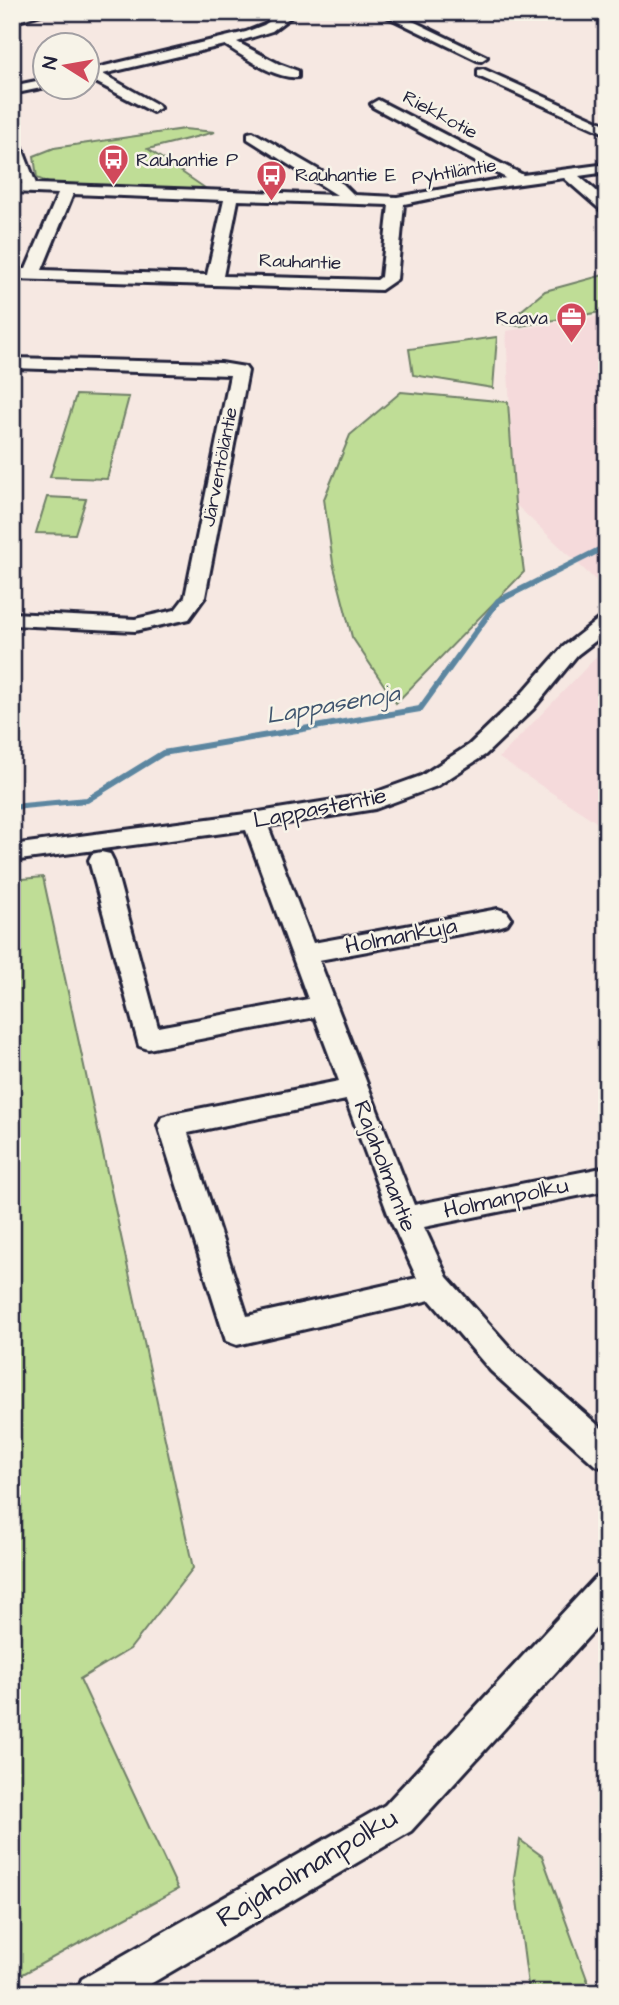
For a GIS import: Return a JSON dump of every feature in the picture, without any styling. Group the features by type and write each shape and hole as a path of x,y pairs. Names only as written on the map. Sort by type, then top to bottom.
{"street":[{"path":"12,19 42,12"},
{"path":"102,70 227,41 268,28 291,12"},
{"path":"384,12 481,57"},
{"path":"227,41 274,67 293,74"},
{"path":"483,73 607,130"},
{"path":"102,80 153,108"},
{"path":"12,90 32,86"},
{"name":"Riekkotie","path":"377,104 521,180"},
{"path":"253,136 338,187 349,199"},
{"path":"12,140 31,189"},
{"name":"Pyhtiläntie","path":"12,188 397,201 607,168"},
{"path":"568,174 607,208"},
{"path":"32,275 67,191"},
{"path":"214,279 232,196"},
{"name":"Rauhantie","path":"12,274 381,285 389,279 397,201"},
{"name":"Järventöläntie","path":"12,363 221,368 239,371 195,597 182,615 135,625 12,619"},
{"name":"Lappastentie","path":"12,853 253,821 375,801 429,782 477,750 525,704 570,651 607,622"},
{"name":"Rajaholmantie","path":"253,821 262,838 405,1219 436,1286 502,1361 607,1454"},
{"path":"101,860 148,1039 324,1006"},
{"name":"Holmankuja","path":"304,954 498,918"},
{"path":"355,1088 172,1125 237,1332 436,1286"},
{"name":"Holmanpolku","path":"405,1219 607,1178"},
{"name":"Rajaholmanpolku","path":"96,1993 398,1818 607,1590"}],"shaded area":[{"path":"607,315 607,591 515,504 506,331"},
{"path":"607,646 607,829 499,758"}],"green space":[{"path":"184,129 215,132 148,149 208,190 51,184 37,178 34,156 54,148"},
{"path":"607,274 607,311 520,326 505,324 545,291"},
{"path":"497,337 493,388 413,375 409,349"},
{"path":"401,392 508,402 515,504 524,572 396,703 352,637 333,563 324,499 350,435"},
{"path":"76,395 129,397 107,479 50,477"},
{"path":"47,497 86,499 75,534 36,533"},
{"path":"43,877 193,1568 130,1649 80,1679 178,1889 12,1980 12,1185 18,1178 12,1150 12,880"},
{"path":"520,1840 542,1856 592,1993 529,1993 514,1877"}],"waterway":[{"name":"Lappasenoja","path":"12,807 87,800 163,753 420,709 498,601 607,546"}],"place":[{"name":"Rauhantie P","path":"113,187"},
{"name":"Rauhantie E","path":"272,202"},
{"name":"Raava","path":"571,345"}]}
